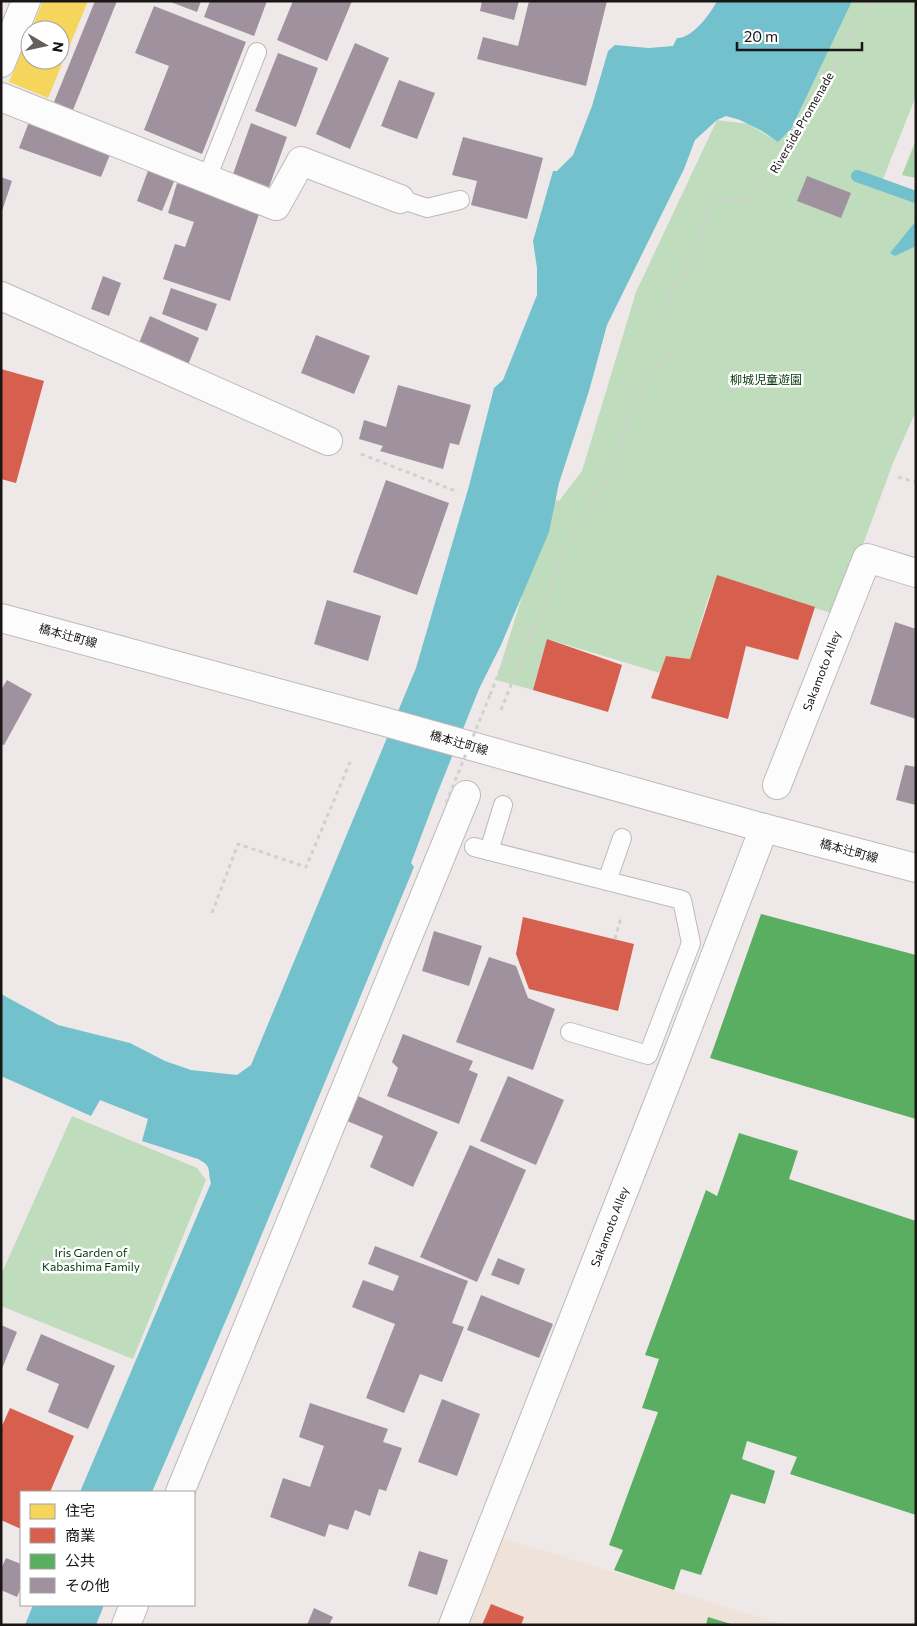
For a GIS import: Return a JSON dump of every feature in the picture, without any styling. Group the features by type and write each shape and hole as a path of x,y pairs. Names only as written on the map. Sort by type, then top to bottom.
{"street":[{"path":"1,63 26,1"},
{"path":"1,97 276,206 301,161 400,199"},
{"path":"1,296 328,441"},
{"name":"Sakamoto Alley","path":"778,785 867,558 916,572"},
{"name":"橋本辻町線","path":"1,618 916,868"},
{"path":"180,1491 456,799"},
{"name":"Sakamoto Alley","path":"453,1625 717,953 764,828"},
{"path":"126,1625 134,1606"}],"lane":[{"path":"207,178 257,52"},
{"path":"400,199 427,208 460,200"},
{"path":"503,805 481,849 682,900 692,943 648,1055"},
{"path":"607,882 622,838"},
{"path":"692,943 717,953"},
{"path":"570,1032 674,1063"}],"path":[{"name":"Riverside Promenade","path":"659,317 688,262 714,200 746,202 778,169 871,1"},
{"path":"501,710 568,544 604,482 646,376 676,350"},
{"path":"328,441 458,492"},
{"path":"898,476 916,482"},
{"path":"456,799 490,695 515,633 530,638"},
{"path":"212,913 238,844 306,867 350,762"},
{"path":"615,939 622,912"}],"shaded area":[{"path":"502,1538 779,1623 781,1625 468,1625"}],"green space":[{"name":"柳城児童遊園","path":"843,1 916,1 916,96 881,184 916,197 916,411 893,463 837,615 717,576 690,659 666,656 660,673 547,639 533,690 496,680 537,548 530,490 559,501 582,471 636,292 717,120 748,124 778,142"},
{"path":"916,140 916,178 902,175"},
{"name":"Iris Garden of Kabashima Family","path":"72,1116 197,1168 206,1180 133,1359 1,1306 1,1275"}],"water":[{"path":"717,1 852,1 791,129 778,142 762,131 740,120 726,116 717,120 695,140 684,169 607,325 589,391 559,483 549,532 501,645 479,689 411,863 414,867 238,1292 152,1491 80,1491 211,1183 209,1169 206,1164 198,1159 142,1141 148,1119 100,1100 91,1116 1,1076 1,994 58,1025 130,1043 165,1061 191,1070 237,1075 251,1065 416,668 469,486 494,388 503,380 537,295 537,268 533,241 553,171 557,171 573,155 592,106 608,51 615,45 649,48 673,46 677,38 683,37 695,30"},
{"path":"916,221 916,246 895,256 890,253"},
{"path":"33,1606 104,1606 96,1625 25,1625"}],"building: 住宅":[{"path":"43,1 88,1 70,45 70,20 35,20"},
{"path":"20,56 20,70 60,70 48,98 9,82"}],"building: 商業":[{"path":"1,369 44,381 16,483 1,479"},
{"path":"717,575 815,607 798,660 746,646 728,719 651,698 666,656 690,659"},
{"path":"547,639 622,665 608,712 533,690"},
{"path":"523,917 634,944 618,1011 529,989 516,954"},
{"path":"10,1408 74,1436 50,1491 20,1491 20,1529 1,1520 1,1428"},
{"path":"491,1604 524,1617 521,1625 482,1625"}],"building: 公共":[{"path":"761,914 916,955 916,1119 710,1058"},
{"path":"739,1133 798,1151 789,1179 916,1221 916,1515 790,1474 797,1457 747,1441 742,1459 775,1471 765,1504 731,1494 701,1575 681,1569 674,1590 614,1570 623,1550 609,1545 658,1412 642,1408 659,1359 645,1355 706,1190 717,1196"},
{"path":"708,1617 731,1624 731,1625 706,1625"}],"building: その他":[{"path":"95,1 117,1 73,110 54,102 67,70 70,70 70,63"},
{"path":"168,1 201,1 197,12"},
{"path":"210,1 267,1 254,36 204,17"},
{"path":"293,1 352,1 327,61 277,40"},
{"path":"482,1 519,1 514,20 480,11"},
{"path":"529,1 607,1 586,86 477,59 483,37 518,46"},
{"path":"154,6 246,42 202,154 144,130 169,66 135,53"},
{"path":"355,43 389,58 350,149 316,134"},
{"path":"278,53 318,68 296,127 255,111"},
{"path":"399,80 435,93 417,139 381,126"},
{"path":"29,122 111,152 101,177 19,148"},
{"path":"251,123 287,137 269,187 233,174"},
{"path":"463,137 543,158 527,219 471,205 477,181 452,175"},
{"path":"149,168 175,179 162,211 137,201"},
{"path":"807,176 851,193 841,218 797,201"},
{"path":"1,177 12,181 2,211 1,211"},
{"path":"177,183 260,211 230,301 163,279 175,244 185,247 194,222 168,213"},
{"path":"103,276 121,283 109,316 91,309"},
{"path":"171,288 217,304 207,331 162,314"},
{"path":"150,316 199,338 188,365 139,343"},
{"path":"316,335 370,356 354,394 301,373"},
{"path":"398,385 471,405 459,445 450,443 443,469 380,451 383,446 359,439 364,420 386,427"},
{"path":"386,480 449,503 417,595 353,572"},
{"path":"327,600 381,616 368,661 314,644"},
{"path":"895,622 916,629 916,719 870,704"},
{"path":"7,680 32,694 4,745 1,744 1,690"},
{"path":"905,765 916,767 916,805 896,800"},
{"path":"434,931 482,946 469,986 422,971"},
{"path":"489,957 516,966 528,998 555,1009 533,1070 456,1042"},
{"path":"403,1034 473,1061 469,1070 478,1074 459,1124 387,1096 398,1068 392,1062"},
{"path":"508,1076 564,1100 536,1165 480,1141"},
{"path":"358,1096 438,1132 413,1187 370,1167 383,1136 347,1121"},
{"path":"470,1145 526,1170 477,1282 420,1257"},
{"path":"375,1246 468,1281 452,1323 464,1327 442,1382 420,1374 404,1413 366,1398 395,1324 352,1307 363,1280 393,1291 399,1276 368,1264"},
{"path":"498,1258 525,1269 519,1285 491,1275"},
{"path":"481,1295 553,1324 539,1358 467,1330"},
{"path":"1,1325 17,1332 1,1371"},
{"path":"41,1334 115,1366 88,1429 48,1412 59,1384 26,1370"},
{"path":"442,1399 480,1414 457,1476 418,1462"},
{"path":"310,1403 388,1429 383,1442 402,1448 386,1491 379,1489 370,1516 355,1510 348,1530 329,1524 325,1537 270,1517 283,1478 310,1487 324,1446 299,1437"},
{"path":"419,1551 448,1560 437,1595 408,1586"},
{"path":"6,1558 20,1564 20,1590 17,1597 1,1590 1,1569"},
{"path":"314,1608 333,1617 329,1625 307,1625"}],"waterway":[{"path":"857,176 916,197"}]}
